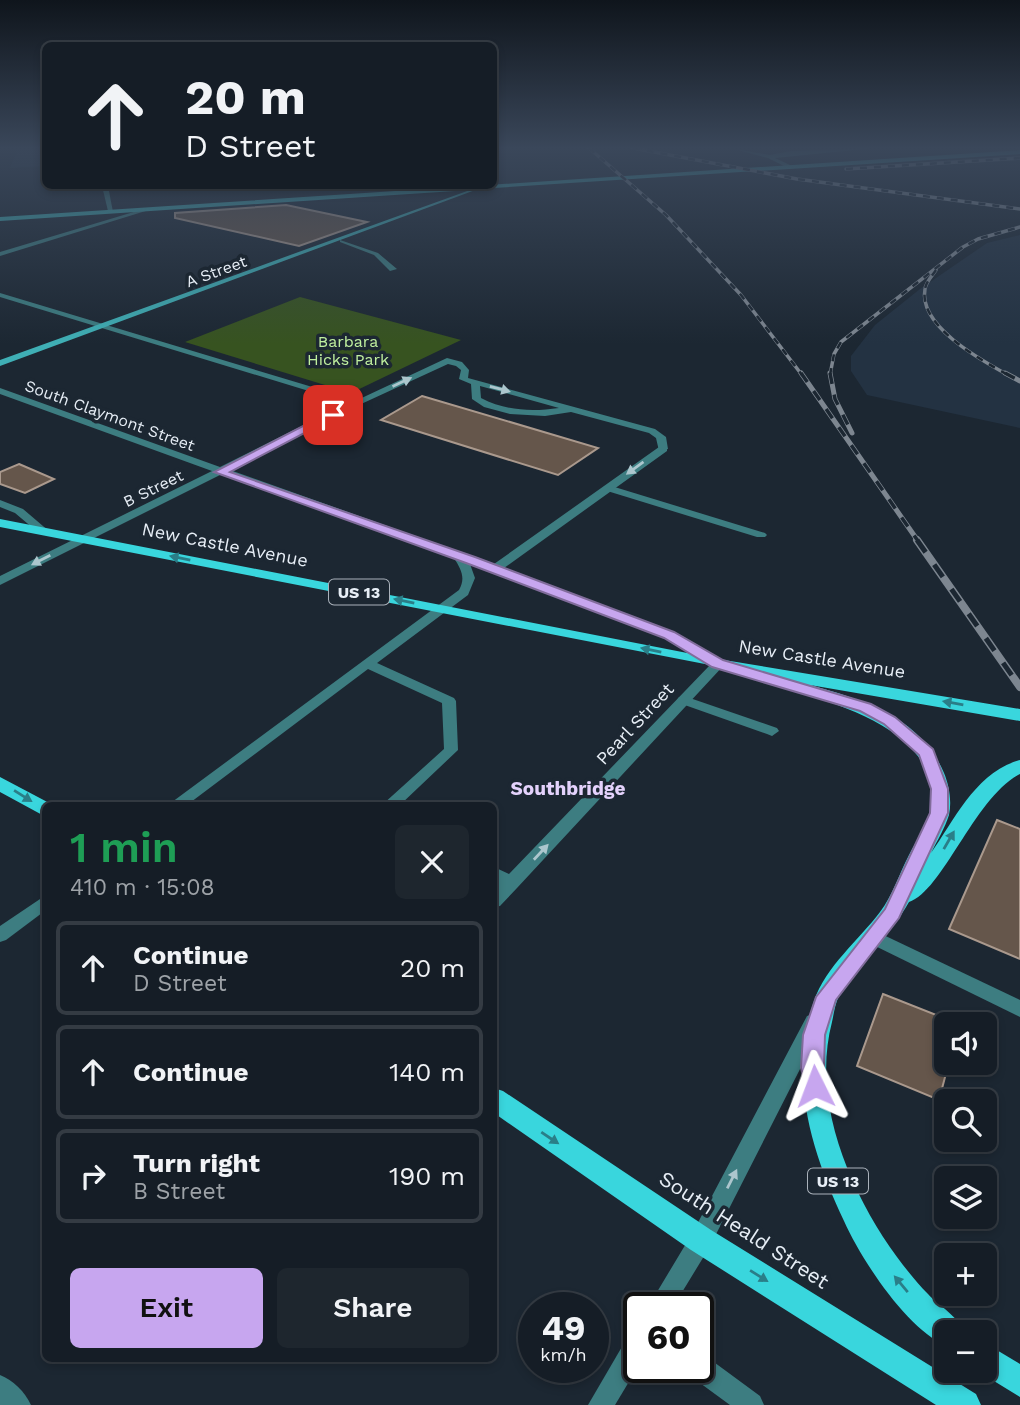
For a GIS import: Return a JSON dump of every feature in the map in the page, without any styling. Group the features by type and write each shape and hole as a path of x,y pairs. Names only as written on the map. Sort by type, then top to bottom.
{"main road":[{"path":"0,219 75,214"},
{"name":"A Street","path":"0,363 417,214"},
{"name":"New Castle Avenue","path":"0,523 718,664 1020,715"},
{"name":"US 13","path":"718,664 865,708 890,721 927,752 940,789 939,813 892,913 827,997 814,1035 813,1068 818,1105 841,1192 872,1246 902,1286 937,1320"},
{"path":"892,913 938,859 964,816 984,790 1002,774 1020,766"},
{"path":"0,782 42,808"},
{"name":"South Heald Street","path":"497,1101 701,1240 965,1405"},
{"path":"997,1366 1020,1382"}],"street":[{"path":"0,254 134,214"},
{"path":"342,240 376,254 393,269"},
{"path":"0,295 356,403"},
{"name":"B Street","path":"0,581 356,403 447,361 459,364 465,370 463,379 475,382"},
{"path":"495,569 663,449 660,437 652,431 573,409 475,382 477,399 487,405 528,414 573,409"},
{"name":"South Claymont Street","path":"0,391 458,555 669,635 718,664"},
{"path":"608,488 761,534"},
{"path":"0,503 19,511 44,532"},
{"path":"180,802 368,664 468,586 470,572 458,555"},
{"path":"368,664 449,701 452,750 393,802"},
{"name":"Pearl Street","path":"497,898 718,664"},
{"path":"684,700 772,731"},
{"path":"497,875 511,884"},
{"path":"0,935 42,904"},
{"path":"873,937 1020,1009"},
{"path":"669,1292 701,1240 827,997"},
{"path":"601,1405 623,1369"},
{"path":"714,1378 751,1405"},
{"path":"0,1387 18,1405"}],"shaded area":[{"path":"1020,235 1020,428 867,395 851,371 851,356 875,325 920,289 987,243"}],"green space":[{"name":"Barbara Hicks Park","path":"300,297 461,340 351,393 185,342"}],"building":[{"path":"175,214 327,214 367,222 299,246 175,218"},
{"path":"422,396 598,448 558,475 381,420"},
{"path":"19,464 54,479 25,493 0,484 0,472"},
{"path":"997,820 1020,829 1020,959 949,929"},
{"path":"883,994 934,1014 934,1075 946,1075 942,1089 934,1089 934,1098 857,1066"}],"railway":[{"path":"664,214 741,295 802,375"},
{"path":"830,374 834,354 841,342 963,247 978,239 1020,227"},
{"path":"936,270 925,289 925,303 931,316 941,329 968,351 1008,375"},
{"path":"801,373 918,541"},
{"path":"1005,373 1020,381"},
{"path":"830,374 835,399 852,433"},
{"path":"917,540 1020,687"}],"district":[{"name":"Southbridge","path":"568,788"}],"route":[{"path":"333,415 220,472 470,560 669,635 718,664 865,708 890,721 927,752 940,789 939,813 892,913 827,997 814,1035 815,1086"}]}
